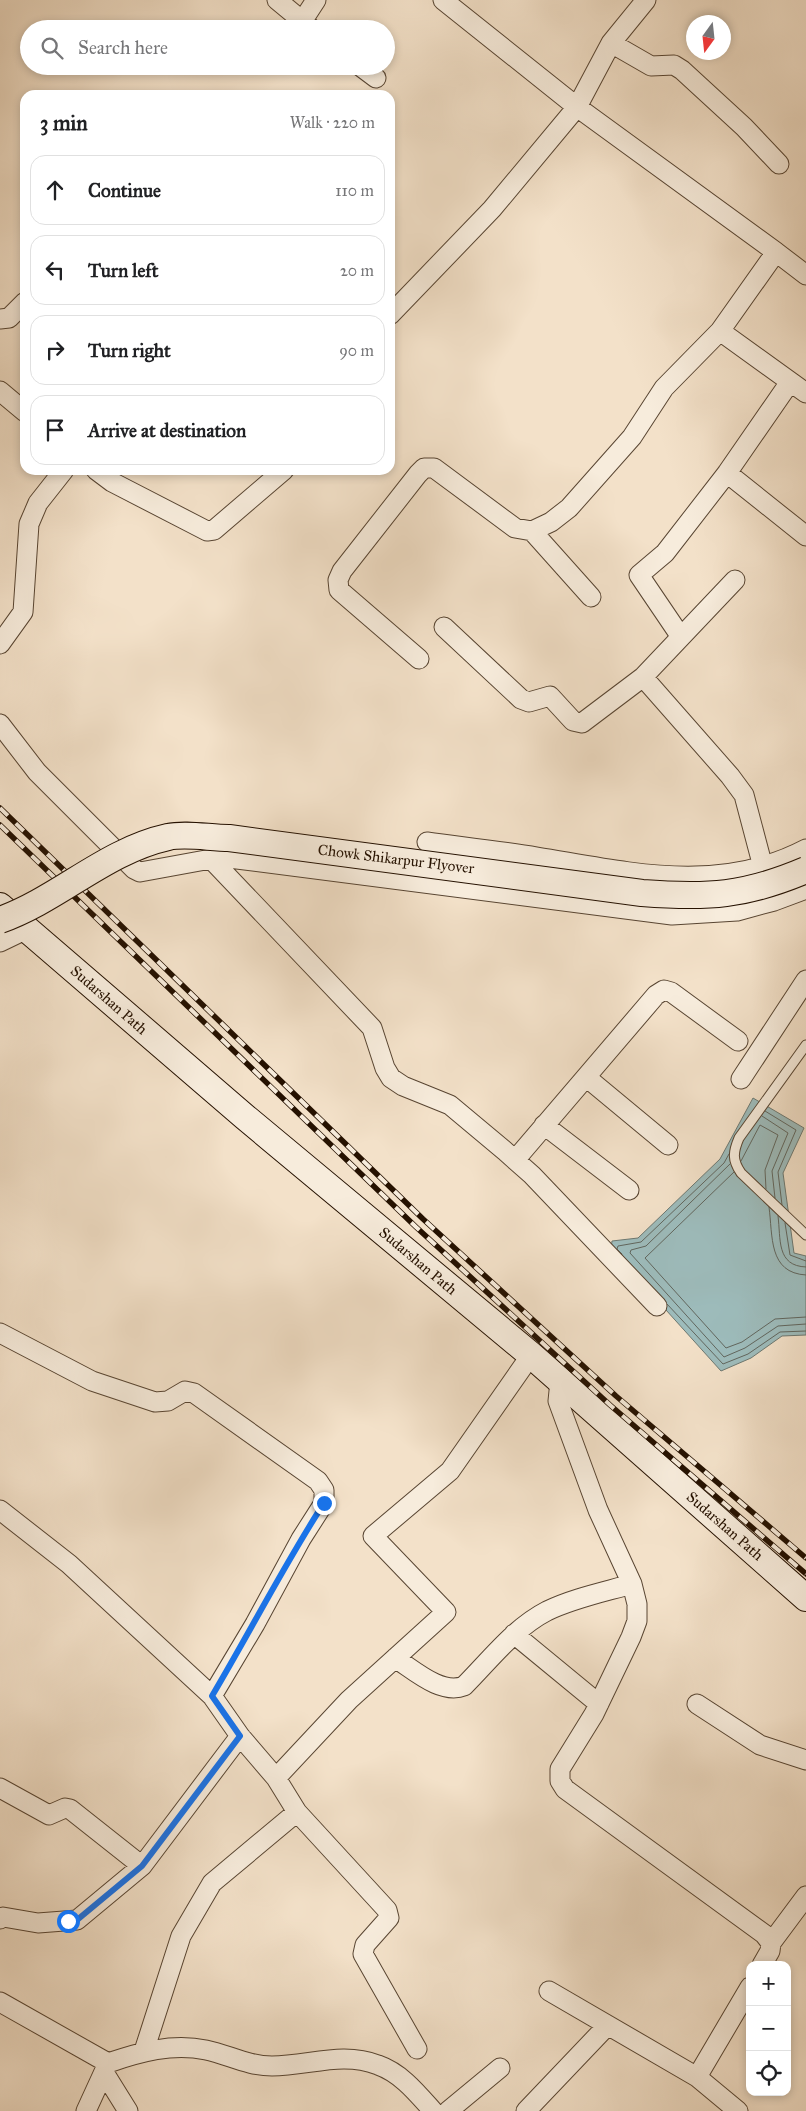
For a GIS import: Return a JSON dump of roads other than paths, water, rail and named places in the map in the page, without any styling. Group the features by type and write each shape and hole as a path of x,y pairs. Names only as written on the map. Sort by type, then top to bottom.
{"main road":[{"name":"Chowk Shikarpur Flyover","path":"0,920 21,912 112,858 168,837 229,838 642,893 692,896 731,894 780,881 806,870"},
{"name":"Sudarshan Path","path":"0,906 245,1117 531,1354 806,1598"}],"street":[{"path":"277,0 303,20"},
{"path":"309,20 316,0"},
{"path":"443,0 577,107 806,275"},
{"path":"395,310 492,209 577,107 611,43 646,0"},
{"path":"611,43 651,66 674,65 682,70 744,127 780,164"},
{"path":"372,75 376,78"},
{"path":"419,659 339,590 338,585 342,571 418,474 424,468 434,468 515,528 532,531 552,522 569,508 632,437 664,388 720,331 776,252"},
{"path":"0,319 9,318 20,307"},
{"path":"720,331 806,393"},
{"path":"681,637 638,575 665,553 727,473 790,382"},
{"path":"0,391 20,408"},
{"path":"727,473 806,536"},
{"path":"0,644 23,612 28,524 38,503 60,475"},
{"path":"103,475 112,482 207,531 214,530 278,475"},
{"path":"532,531 591,597"},
{"path":"444,627 521,699 529,702 550,696 578,724 586,721 642,677 735,580"},
{"path":"642,677 730,776 744,796 763,867"},
{"path":"0,724 37,772 134,869 147,872 211,859 239,860 672,915 737,911 774,901 806,889"},
{"path":"428,842 536,857 633,874 684,877 722,875 763,867 806,849"},
{"path":"211,859 372,1028 385,1068 391,1078 403,1086 450,1105 515,1160 657,1306"},
{"path":"0,942 27,929"},
{"path":"741,1079 806,980"},
{"path":"515,1160 656,995 664,990 671,992 738,1041"},
{"path":"586,1077 668,1145"},
{"path":"544,1125 629,1190"},
{"path":"0,1332 92,1381 155,1402 168,1401 185,1391 194,1393 318,1481 324,1490 324,1503 300,1539 255,1624 212,1696"},
{"path":"276,1778 349,1700 446,1612 373,1536 450,1471 531,1354"},
{"path":"560,1381 558,1401 598,1510 632,1584 638,1604 637,1621 599,1704 560,1769 560,1781 565,1789 764,1934 771,1943"},
{"path":"0,1510 69,1564 212,1696 240,1736 276,1778 297,1812 387,1910 389,1918 365,1945 363,1954 418,2049"},
{"path":"395,1658 444,1687 455,1690 464,1686 514,1634 554,1609 632,1584"},
{"path":"514,1634 599,1704"},
{"path":"697,1704 760,1745 806,1760"},
{"path":"1,1917 38,1923 77,1920 142,1866 240,1736"},
{"path":"0,1788 49,1815 65,1808 70,1809 142,1866"},
{"path":"144,2051 181,1936 212,1883 297,1812"},
{"path":"764,1961 771,1943 806,1896"},
{"path":"549,1991 697,2077 738,2111"},
{"path":"697,2077 746,1994"},
{"path":"0,2002 107,2068 128,2111"},
{"path":"526,2111 607,2026"},
{"path":"86,2111 107,2068 144,2051 190,2048 254,2066 275,2066 346,2057 378,2065 401,2077 433,2111"},
{"path":"448,2111 500,2068"}],"lane":[{"path":"806,1045 739,1138 734,1150 734,1162 741,1173 806,1235"}],"water":[{"path":"753,1098 804,1128 783,1173 794,1253 806,1256 806,1335 782,1336 751,1358 721,1371 611,1249 612,1241 638,1238 720,1159"}],"railway":[{"path":"0,808 423,1219 616,1396 806,1558"},
{"path":"0,825 416,1227 610,1405 806,1574"}]}
